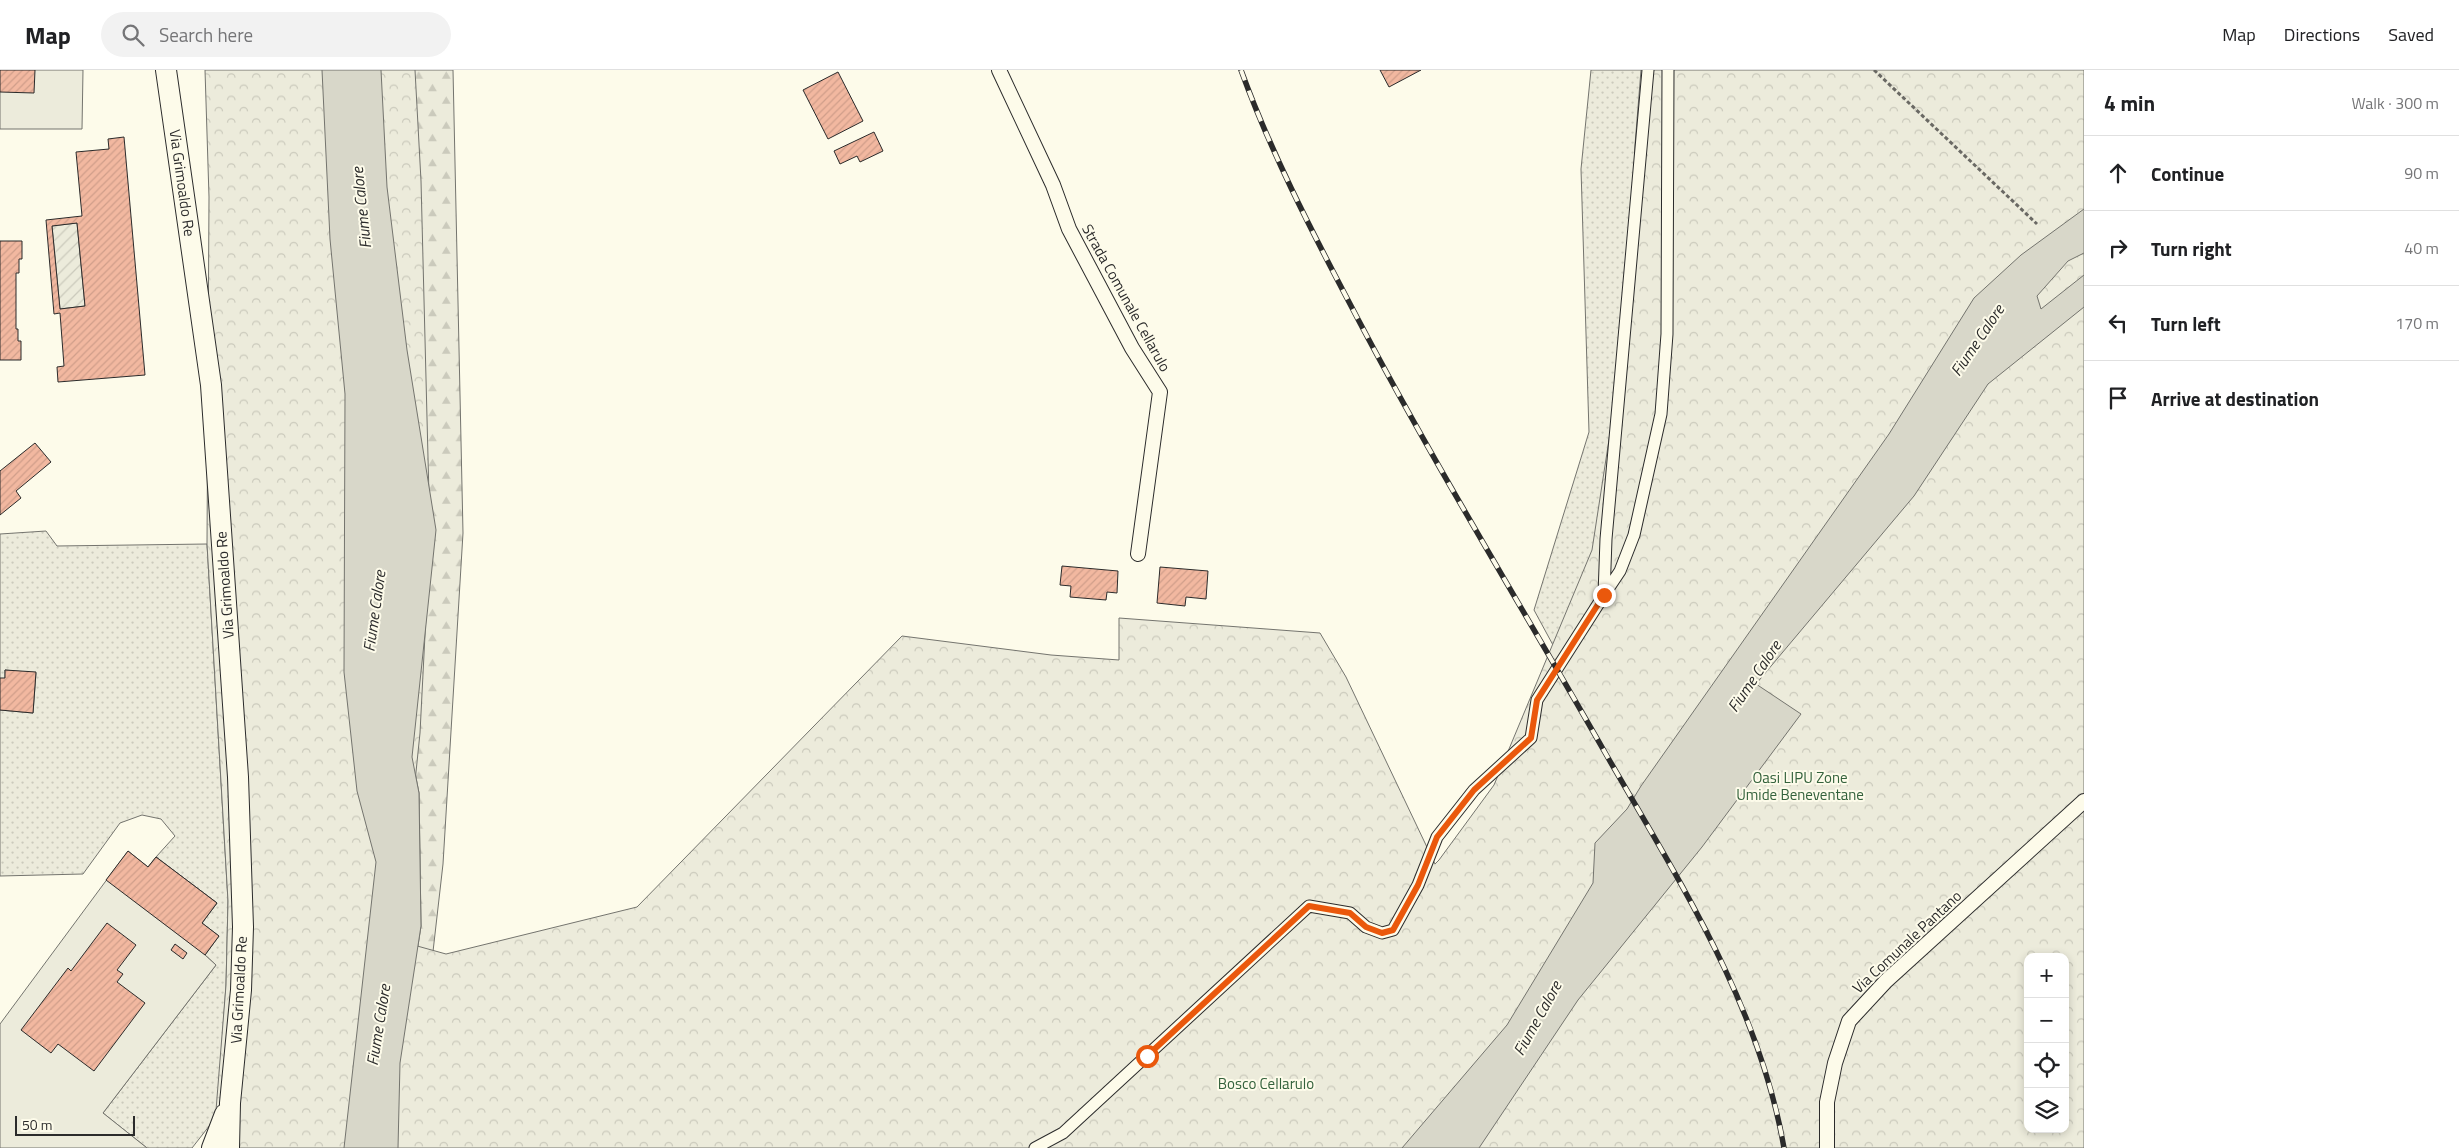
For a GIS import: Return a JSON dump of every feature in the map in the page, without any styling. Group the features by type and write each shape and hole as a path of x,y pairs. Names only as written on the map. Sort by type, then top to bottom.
{"main road":[{"name":"Via Grimoaldo Re","path":"166,70 211,385 238,777 243,927 241,990 230,1103 229,1148"},
{"name":"Via Grimoaldo Re","path":"212,1148 230,1103"}],"street":[{"name":"Strada Comunale Cellarulo","path":"999,70 1053,185 1069,229 1132,348 1160,392 1138,554"},
{"path":"1604,595 1606,539 1648,70"},
{"path":"1035,1148 1063,1133 1309,906 1350,913 1366,927 1382,933 1393,930 1418,885 1437,837 1474,790 1531,738 1537,700 1620,571 1634,535 1660,414 1667,334 1668,70"},
{"name":"Via Comunale Pantano","path":"1827,1148 1827,1102 1836,1063 1849,1021 1886,980 2084,801"}],"path":[{"path":"1874,70 2037,224"}],"green space":[{"path":"0,70 83,70 82,129 0,129"},
{"name":"Oasi LIPU Zone Umide Beneventane","path":"205,70 415,70 421,181 430,536 420,733 411,821 410,944 446,954 637,907 902,636 1051,655 1119,660 1119,618 1320,633 1346,677 1435,864 1494,785 1592,550 1612,420 1629,335 1635,145 1641,70 2084,70 2084,1148 213,1148 226,985 228,901 207,544 209,197"},
{"path":"381,70 453,70 463,533 443,864 418,1083 431,1148 400,1063 421,926 419,793 412,757 407,350"},
{"path":"1591,70 1677,70 1679,229 1566,669 1534,610 1589,432 1581,169"},
{"path":"77,223 85,306 60,309 52,226"},
{"path":"46,531 57,546 207,544 228,901 226,985 217,1116 192,1148 147,1148 103,1113 216,965 205,955 202,923 217,903 156,857 175,836 161,819 142,815 120,823 83,874 0,876 0,710 33,713 36,673 5,670 5,678 0,683 0,534"},
{"path":"128,851 148,867 156,857 217,903 202,923 219,936 205,955 216,965 103,1113 147,1148 0,1148 0,1024"}],"water":[{"name":"Fiume Calore","path":"322,70 381,70 387,187 407,350 436,530 412,757 419,793 421,926 400,1063 398,1148 344,1148 376,862 357,791 344,672 345,394 330,239"},
{"name":"Fiume Calore","path":"2084,209 2084,253 2068,261 2037,296 2041,309 2084,275 2084,307 1988,384 1914,496 1756,684 1801,714 1702,847 1578,1000 1479,1148 1402,1148 1507,1025 1593,883 1595,843 1627,809 1641,786 1889,434 1974,298 2021,255"}],"building":[{"path":"0,70 35,70 34,93 0,92"},
{"path":"1380,70 1421,70 1389,87"},
{"path":"838,72 863,121 828,139 803,90"},
{"path":"874,132 883,151 860,162 857,156 840,164 834,151"},
{"path":"124,137 145,375 58,382 57,367 64,366 60,313 54,314 46,220 82,216 76,152 109,149 108,139","holes":["77,223 85,306 60,309 52,226"]},
{"path":"0,241 22,241 22,259 19,259 19,273 16,273 16,329 18,329 18,341 21,341 21,360 0,360"},
{"path":"35,443 51,462 16,491 21,498 0,515 0,471"},
{"path":"1062,566 1118,571 1117,593 1107,592 1106,600 1070,597 1071,586 1060,585"},
{"path":"1160,567 1208,571 1206,599 1186,597 1185,606 1157,603"},
{"path":"5,670 36,672 33,713 0,710 0,678 5,678"},
{"path":"128,851 148,867 156,857 217,903 202,923 219,936 205,955 106,880"},
{"path":"107,923 136,945 117,970 123,974 117,982 145,1003 94,1071 58,1044 51,1053 21,1030 68,968 71,971"},
{"path":"175,944 187,953 183,959 171,950"}],"railway":[{"path":"1241,70 1264,129 1291,188 1380,360 1443,474 1662,850 1713,945 1736,994 1756,1044 1772,1095 1784,1148"}],"route":[{"path":"1147,1056 1309,906 1350,913 1366,927 1382,933 1393,930 1418,885 1437,837 1474,790 1531,738 1537,700 1604,595"}],"park label":[{"name":"Bosco Cellarulo","path":"1266,1084"}]}
